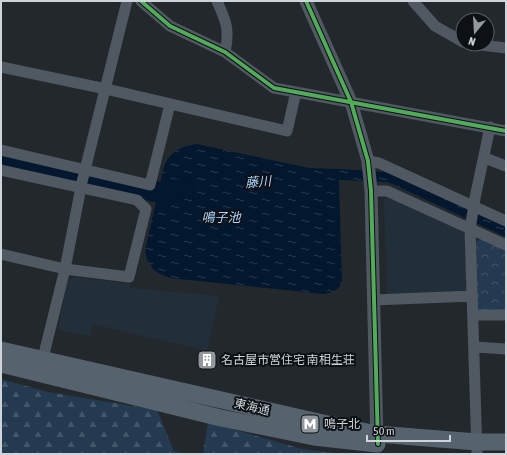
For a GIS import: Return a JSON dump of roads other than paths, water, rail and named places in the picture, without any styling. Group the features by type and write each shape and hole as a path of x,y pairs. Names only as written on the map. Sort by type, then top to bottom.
{"main road":[{"name":"東海通","path":"1,350 41,366"},
{"name":"東海通","path":"1,364 41,366 323,424 377,439 477,450 506,442"}],"street":[{"path":"41,366 65,269 83,178 128,1"},
{"path":"141,1 170,26 225,52 274,88 506,131"},
{"path":"217,1 224,18 228,38 225,52"},
{"path":"306,1 351,102 369,164 371,188 377,439"},
{"path":"413,1 435,26 455,37"},
{"path":"495,47 506,48"},
{"path":"1,67 286,130 296,92"},
{"path":"1,170 150,185 170,104"},
{"path":"477,450 471,227 475,198 485,158 490,128"},
{"path":"1,150 83,178 137,200 146,209 129,277 65,269 1,254"},
{"path":"485,158 506,166"},
{"path":"369,164 379,163 474,209 506,221"},
{"path":"371,188 387,191 471,227 506,245"},
{"path":"373,300 472,296"},
{"path":"474,315 506,315"},
{"path":"475,347 506,348"}],"water":[{"name":"鳴子池","path":"197,144 309,168 386,172 506,227 506,237 388,182 339,180 342,281 335,291 323,294 170,278 153,269 147,260 145,250 164,166 173,153 177,150 186,146"}],"waterway":[{"name":"藤川","path":"1,159 154,192 185,189"}],"place":[{"name":"名古屋市営住宅 南相生荘","path":"207,360"},
{"name":"鳴子北","path":"310,424"}]}
